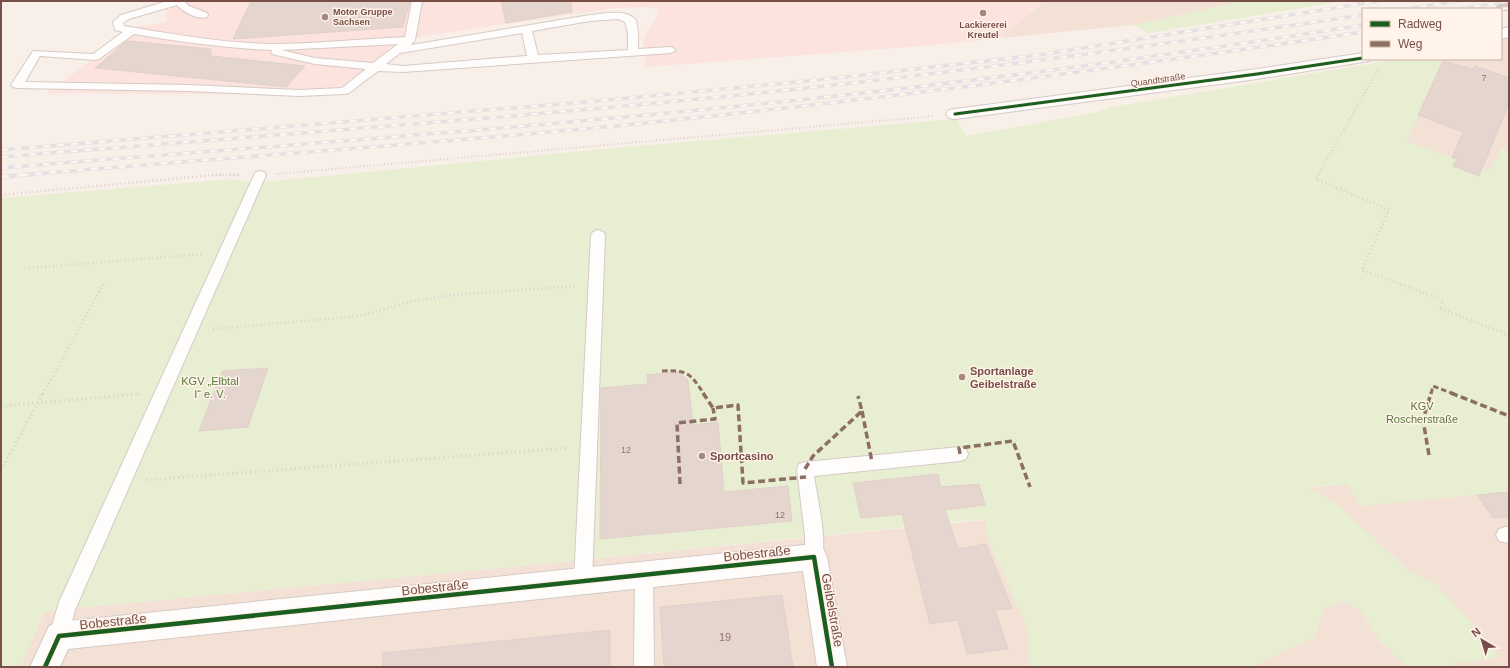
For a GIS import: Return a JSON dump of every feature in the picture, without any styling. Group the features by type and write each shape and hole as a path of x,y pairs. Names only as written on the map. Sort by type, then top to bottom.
{"street":[{"name":"Quandtstraße","path":"955,114 1257,74 1362,58"},
{"name":"Bobestraße","path":"58,636 814,557"},
{"name":"Geibelstraße","path":"814,557 832,667"},
{"path":"45,667 58,636"}],"lane":[{"path":"203,15 185,8 178,1 125,17 118,22 119,28 174,38 246,46 273,47 410,40"},
{"path":"133,30 94,57 37,53 17,85 189,88 299,93 345,91 410,40 417,1"},
{"path":"396,51 526,28 590,18 619,16 630,20 633,32 633,53"},
{"path":"526,28 533,59"},
{"path":"246,46 315,61 403,69 671,50"},
{"path":"58,636 66,609 260,176"},
{"path":"583,581 598,236"},
{"path":"814,557 814,536 805,470 960,454"},
{"path":"644,575 644,667"}],"path":[{"path":"1383,62 1316,179 1390,210 1362,270 1444,300 1439,308 1509,336"},
{"path":"1,195 226,174 260,176 955,114"},
{"path":"29,268 226,252"},
{"path":"1,470 104,283"},
{"path":"190,331 360,316 408,302 453,295 596,285"},
{"path":"1,406 163,392"},
{"path":"123,482 589,446"}],"shaded area":[{"path":"172,1 1045,1 1001,38 922,46 646,67 643,40 660,9 646,7 614,8 397,40 344,95 47,93 138,26 166,22 166,10"},
{"path":"1045,1 1244,1 1133,25 1001,38"},
{"path":"1509,26 1509,151 1501,149 1490,171 1398,159 1444,60 1502,60 1502,27"},
{"path":"1347,484 1509,492 1509,667 20,667 45,611 584,560"}],"green space":[{"path":"1244,1 1343,1 1148,33 1133,25"},
{"path":"1393,60 1444,60 1407,141 1490,171 1501,149 1509,151 1509,492 1360,506 1347,484 1308,487 1336,503 1409,571 1436,584 1487,640 1499,657 1452,664 1453,667 1408,667 1380,641 1361,611 1342,600 1323,610 1315,638 1252,667 1029,667 1028,630 989,542 985,519 584,560 45,611 20,667 1,667 1,198 234,179 246,182 273,181 615,148 957,119 966,136 1093,113 1111,107"}],"building":[{"name":"Motor Gruppe Sachsen","path":"251,1 410,1 403,27 233,39"},
{"path":"501,1 571,1 572,12 506,23"},
{"path":"127,41 211,49 211,56 305,66 286,87 95,68"},
{"path":"1443,61 1473,69 1475,66 1509,78 1509,103 1479,176 1453,166 1457,159 1452,158 1463,132 1418,115"},
{"path":"268,368 248,427 199,431 222,371"},
{"path":"677,372 688,380 693,425 718,422 724,492 788,486 792,521 600,539 601,388 648,384 647,375"},
{"path":"938,474 941,487 979,484 985,505 945,510 958,549 986,544 1012,608 995,610 1008,649 967,654 958,620 930,624 902,514 861,518 853,483"},
{"path":"1509,492 1509,517 1493,518 1477,495"},
{"path":"782,595 793,667 664,667 660,607"},
{"path":"610,630 610,667 383,667 382,653"}],"tunnel":[{"path":"1498,1 1509,4"}],"railway":[{"path":"1,150 608,100 817,80 1039,55 1378,1"},
{"path":"1412,8 1458,1"},
{"path":"1466,8 1509,1"},
{"path":"1502,9 1509,8"},
{"path":"1,157 499,117 797,89 1080,55 1362,15"},
{"path":"1,168 529,126 845,95 1040,72 1234,45 1362,25"},
{"path":"31,174 467,139 710,116 990,84 1362,32"},
{"path":"1,177 31,174"},
{"path":"21,175 31,174"}],"marked path":[{"path":"662,371 681,370 694,379 713,408 738,405 743,483 806,477"},
{"path":"1429,455 1423,420 1433,386 1509,416"},
{"path":"805,469 813,456 862,411 858,396"},
{"path":"680,484 677,423 715,419 713,408"},
{"path":"862,411 872,462"},
{"path":"960,454 959,448 1013,441 1030,487"}],"cycle path":[{"path":"955,114 1257,74 1362,58"},
{"path":"45,667 59,636 814,557 832,667"}],"place":[{"name":"Lackiererei Kreutel","path":"983,13"},
{"name":"Motor Gruppe Sachsen","path":"325,17"},
{"name":"Sportanlage Geibelstraße","path":"962,377"},
{"name":"Sportcasino","path":"702,456"}],"park label":[{"name":"KGV „Elbtal I“ e. V.","path":"210,387"},
{"name":"KGV Roscherstraße","path":"1422,412"}]}
